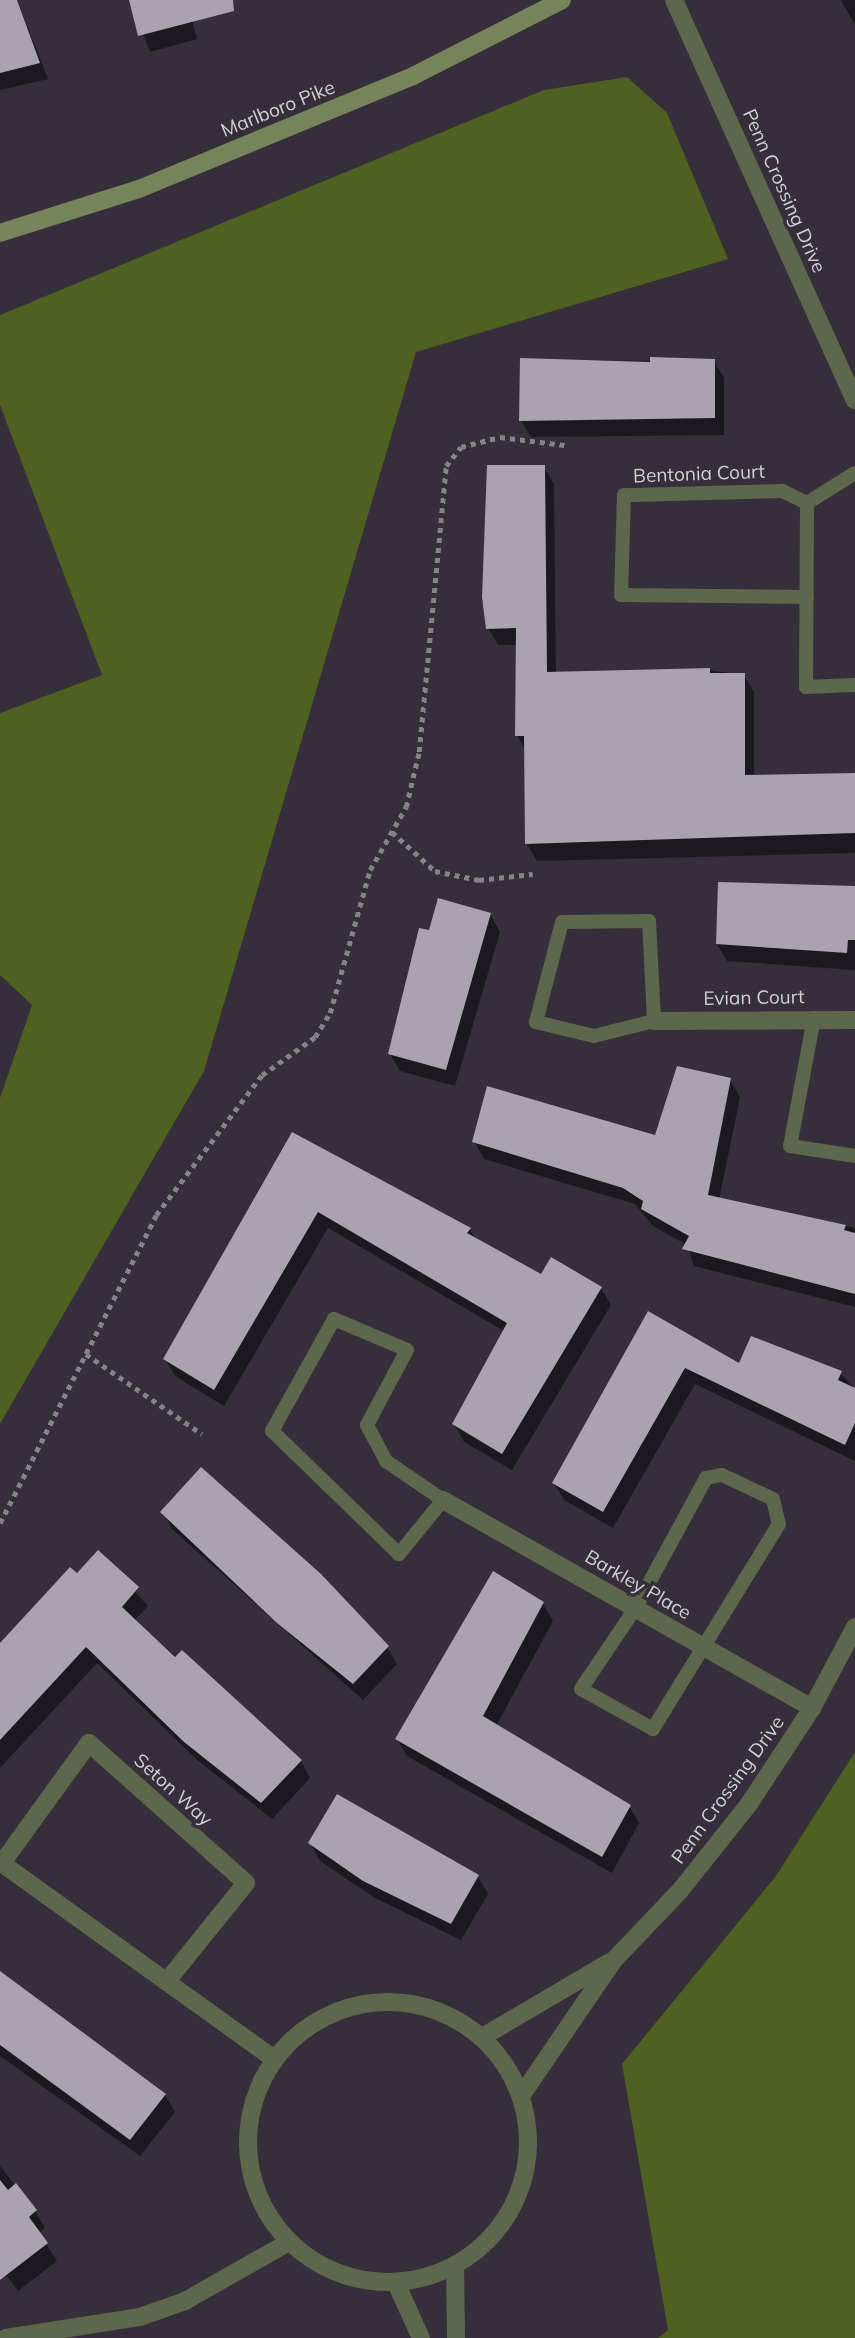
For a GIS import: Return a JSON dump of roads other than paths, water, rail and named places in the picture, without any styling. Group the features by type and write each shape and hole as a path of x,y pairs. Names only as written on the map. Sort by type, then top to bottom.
{"main road":[{"name":"Marlboro Pike","path":"0,233 139,189 413,76 562,0"}],"street":[{"name":"Penn Crossing Drive","path":"674,0 855,400"},
{"name":"Evian Court","path":"654,1021 814,1018 855,1020"},
{"name":"Barkley Place","path":"443,1500 813,1708"},
{"name":"Penn Crossing Drive","path":"521,2096 613,1961 740,1815 813,1708 855,1627"},
{"name":"Seton Way","path":"166,1982 246,1883 89,1743 1,1863 166,1982 274,2059"},
{"name":"Penn Crossing Drive","path":"484,2036 613,1961"},
{"path":"369,2003 433,2009 484,2036 521,2096 528,2156 515,2202 492,2237 455,2265 397,2283 335,2273 289,2242 263,2208 247,2152 252,2106 274,2059 323,2017 369,2003"},
{"path":"6,2338 140,2317 185,2301 289,2242"},
{"path":"455,2265 456,2338"},
{"path":"397,2283 421,2338"}],"lane":[{"path":"855,473 807,503 806,687 855,685"},
{"name":"Bentonia Court","path":"807,503 782,491 624,495 621,595 807,597"},
{"path":"649,921 654,1021 594,1036 537,1022 562,922 649,921"},
{"path":"814,1018 790,1146 855,1156"},
{"path":"334,1319 407,1350 367,1425 386,1461 443,1500 399,1555 272,1431 334,1319"},
{"path":"722,1475 773,1499 779,1524 653,1729 581,1689 636,1607 706,1478 722,1475"}]}
